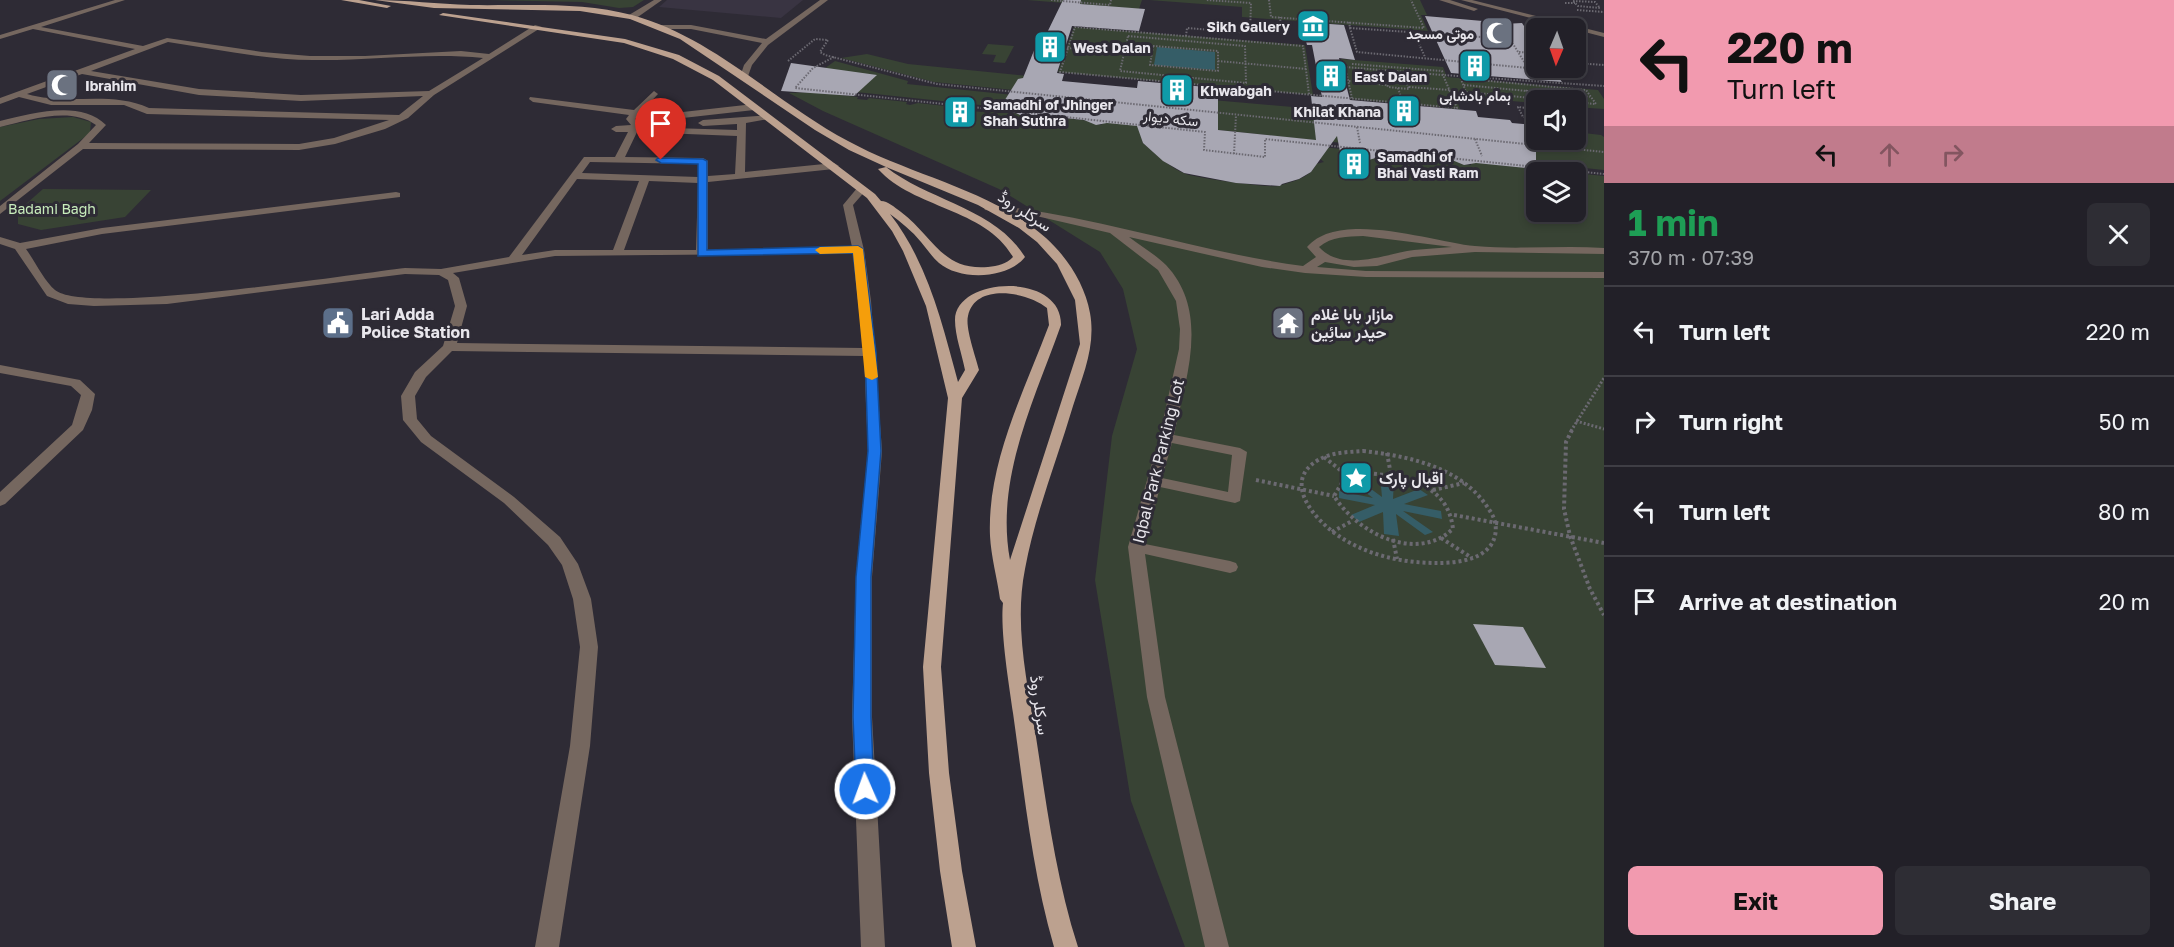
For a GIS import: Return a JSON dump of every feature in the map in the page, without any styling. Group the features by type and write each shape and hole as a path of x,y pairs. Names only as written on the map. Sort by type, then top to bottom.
{"main road":[{"path":"344,0 512,23 642,45 703,70 903,218 944,262 972,270 991,270 1010,266 1019,257 1016,249 991,229 886,173 873,158"},
{"name":"سرکلر روڈ","path":"378,0 426,6 595,10 632,17 659,27 712,54 817,128 873,158 989,208 1040,240 1060,260 1074,280 1080,295 1087,326 1086,344 1022,546 1011,610 1019,688 1036,806 1055,911 1066,947"},
{"path":"512,23 543,8"},
{"path":"642,45 679,36"},
{"path":"867,193 897,230 918,273 932,306 955,398 932,667 940,784 964,947"},
{"path":"955,398 972,370 962,319 962,311 966,304 987,292 1014,290 1041,298 1051,306 1055,315 1055,325 1001,483 998,536 1011,610"}],"street":[{"path":"0,37 122,0"},
{"path":"632,17 658,0"},
{"path":"744,77 746,66 757,51 825,0"},
{"path":"1442,0 1526,21"},
{"path":"1464,0 1604,35"},
{"path":"1499,0 1510,3"},
{"path":"33,27 142,48"},
{"path":"81,146 299,147 335,141 382,127 400,118 431,93 538,27"},
{"path":"659,27 692,27 768,42"},
{"path":"1586,37 1604,41"},
{"path":"0,101 167,40 261,54 310,58 365,58 461,53 490,56"},
{"path":"83,71 210,92 301,98 431,93"},
{"path":"18,94 50,102 118,101 136,104 147,111 400,118"},
{"path":"619,159 634,122 654,94"},
{"path":"533,99 634,122 695,123 742,121 766,117"},
{"path":"695,123 754,107"},
{"path":"0,124 49,115 76,114 95,118 101,125 81,146 0,211"},
{"path":"616,129 634,122 665,117 741,133"},
{"path":"740,175 742,121"},
{"path":"514,258 587,159 703,161 702,253"},
{"path":"574,176 702,180 834,166"},
{"path":"617,253 645,178"},
{"path":"867,193 848,205 858,249 870,352 875,451 864,577 862,717 873,947"},
{"path":"0,240 19,246 102,231 396,195"},
{"name":"Iqbal Park Parking Lot","path":"989,208 1032,212 1115,232 1162,268 1182,301 1186,329 1185,349 1166,438 1136,547 1156,697 1217,947"},
{"path":"1115,232 1262,264 1305,270 1366,274 1604,275"},
{"path":"1476,249 1420,237 1388,234 1338,234 1315,241 1312,247 1323,258 1354,264 1377,263 1412,254 1476,249 1604,251"},
{"path":"19,246 51,293 69,300 94,302 167,300 405,271 441,272 514,258 555,253 702,253 858,249"},
{"path":"1305,270 1323,258"},
{"path":"441,272 453,278 460,306 449,347 420,375 408,396 410,420 426,439 509,500 554,541 570,564 582,599 589,647 580,746 547,947"},
{"path":"449,347 870,352"},
{"path":"0,369 75,383 87,393 85,410 78,427 0,501"},
{"path":"1154,481 1235,498 1240,452 1166,438"},
{"path":"1136,547 1230,567"}],"path":[{"path":"1051,0 1110,5 1111,0"},
{"path":"1185,49 1187,28 1250,33 1251,3 1206,0"},
{"path":"1269,0 1270,16 1424,28 1411,0"},
{"path":"1575,3 1573,1 1595,2 1604,6"},
{"path":"1565,3 1600,8 1598,5"},
{"path":"1589,7 1596,15"},
{"path":"1251,25 1281,27 1280,17"},
{"path":"1348,22 1357,52 1528,68 1510,39 1350,28"},
{"path":"1309,94 1303,46 1075,27 1060,72 1457,108 1442,71 1352,64"},
{"path":"1414,33 1425,57"},
{"path":"1128,36 1245,46 1246,83 1120,71 1124,53 1128,36"},
{"path":"788,61 815,39 828,40 820,52 937,84 1604,152"},
{"path":"1153,46 1218,51 1218,71 1150,65 1151,56 1153,46"},
{"path":"1067,48 1151,56"},
{"path":"1518,52 1526,52"},
{"name":"سکه دیوار","path":"834,57 813,68 795,88 1205,132 1204,150 1234,154 1265,157 1265,138 1604,174"},
{"path":"1218,61 1307,69"},
{"path":"1586,64 1604,65"},
{"path":"1352,98 1345,67 1586,90 1596,104 1586,103"},
{"path":"1182,83 1184,68"},
{"path":"1393,71 1397,83"},
{"path":"1526,98 1466,92 1461,79 1604,86"},
{"path":"1349,81 1409,89 1408,87 1450,90"},
{"path":"1483,81 1489,94"},
{"path":"1387,85 1386,82 1407,84 1408,87"},
{"path":"1522,83 1526,90"},
{"path":"1464,86 1526,91"},
{"path":"1398,88 1403,103"},
{"path":"1586,97 1591,97"},
{"path":"1526,108 1518,107 1523,117 1526,117"},
{"path":"1234,154 1236,115"},
{"path":"1357,127 1360,143"},
{"path":"1475,139 1482,156"},
{"path":"1604,378 1576,421 1566,442 1564,509 1569,536 1590,589 1604,615"},
{"path":"1576,421 1604,429"},
{"path":"1342,452 1387,453 1415,459 1442,470 1480,495 1496,522 1495,536 1487,549 1472,558 1451,563 1425,564 1373,553 1332,532 1305,503 1300,489 1302,476 1310,465 1324,457 1342,452"},
{"path":"1387,453 1391,475"},
{"path":"1324,457 1349,477"},
{"path":"1368,473 1391,475 1413,481 1432,491 1447,503 1454,515 1453,529 1441,538 1420,542 1393,539 1371,532 1352,521 1340,509 1334,496 1338,485 1349,477 1368,473"},
{"path":"1237,476 1334,496"},
{"path":"1432,491 1465,483"},
{"path":"1454,515 1604,543"},
{"path":"1332,532 1352,521"},
{"path":"1441,538 1472,558"},
{"path":"1393,539 1397,559"}],"shaded area":[{"path":"667,0 803,0 781,18 659,7"}],"green space":[{"path":"489,0 644,0 633,7 619,8 582,2"},
{"path":"1027,0 1142,0 1139,9"},
{"path":"1149,0 1420,0 1427,15 1421,15 1428,31 1242,17 1242,7"},
{"path":"1074,27 1305,45 1313,95 1058,72"},
{"path":"988,44 1014,46 1005,63 993,62 996,55 982,54"},
{"path":"867,54 908,64 1028,76 1027,79 1018,79 1019,83 1349,112 1526,139 1526,150 1586,150 1586,133 1601,135 1604,137 1604,170 1586,168 1586,162 1527,162 1112,119 1129,103 1229,112 934,82 841,58"},
{"path":"1341,59 1443,67 1447,77 1598,90 1604,99 1604,109 1586,108 1586,90 1526,90 1526,102 1455,96 1460,109 1351,99"},
{"path":"835,61 908,81 907,84 1070,101 1065,114 818,88 821,71"},
{"name":"اقبال پارک","path":"814,92 858,97 857,99 907,102 906,104 910,105 918,103 973,109 972,111 1021,114 1020,116 1026,118 1033,115 1091,121 1091,123 1101,125 1103,122 1163,128 1142,142 1174,168 1192,176 1248,184 1278,186 1305,176 1316,164 1324,162 1303,145 1457,161 1461,164 1471,165 1471,162 1526,168 1526,222 1586,222 1586,174 1604,176 1604,947 1185,947 1131,801 1095,580 1112,436 1137,349 1123,289 1100,252 999,189 823,111 789,93"},
{"name":"Badami Bagh","path":"73,117 91,122 90,133 0,201 0,127 39,119"},
{"name":"Badami Bagh","path":"43,189 151,190 125,217 41,230 18,224 18,211"}],"water":[{"path":"1157,47 1215,52 1215,70 1154,65"},
{"path":"1380,476 1394,479 1393,499 1419,489 1428,495 1404,504 1441,511 1442,519 1403,511 1433,532 1425,535 1396,514 1399,536 1384,534 1383,512 1359,522 1351,515 1375,505 1339,498 1339,491 1373,498 1349,480 1356,478 1382,497"}],"building":[{"path":"1063,0 1081,0 1080,4 1145,9 1139,31 1072,26 1057,73 1064,74 1062,81 1137,88 1138,81 1218,88 1218,130 1316,140 1311,96 1322,97 1312,45 1307,45 1301,22 1344,25 1355,60 1339,58 1350,100 1476,111 1478,117 1526,124 1526,150 1536,150 1536,162 1526,162 1526,168 1476,163 1464,165 1452,160 1390,154 1365,161 1367,170 1343,167 1337,136 1311,172 1280,186 1236,183 1184,173 1163,161 1143,143 1137,126 1107,123 1096,125 1084,120 1035,115 1026,118 1016,113 998,111 1018,79 1023,78 1037,43 1042,43"},
{"path":"1425,16 1483,21 1485,25 1522,23 1526,29 1526,78 1559,78 1562,82 1451,73"},
{"path":"791,63 877,75 854,96 781,91"},
{"path":"1473,624 1523,627 1546,668 1495,665"}],"slow traffic":[{"path":"820,250 858,249 872,377"}],"place":[{"name":"Sikh Gallery","path":"1313,26"},
{"name":"موتی مسجد","path":"1497,33"},
{"name":"West Dalan","path":"1050,47"},
{"name":"ہمام بادشاہی","path":"1475,66"},
{"name":"East Dalan","path":"1331,76"},
{"name":"Ibrahim","path":"62,85"},
{"name":"Khwabgah","path":"1177,90"},
{"name":"Khilat Khana","path":"1404,111"},
{"name":"Samadhi of Jhinger Shah Suthra","path":"960,112"},
{"name":"Samadhi of Bhai Vasti Ram","path":"1354,164"},
{"name":"Lari Adda Police Station","path":"338,323"},
{"name":"مازار بابا غلام حیدر سائِین","path":"1288,323"},
{"name":"اقبال پارک","path":"1356,478"}],"route":[{"path":"661,160 703,161 702,253 858,249 870,352 875,451 864,577 862,717 865,789"}]}
